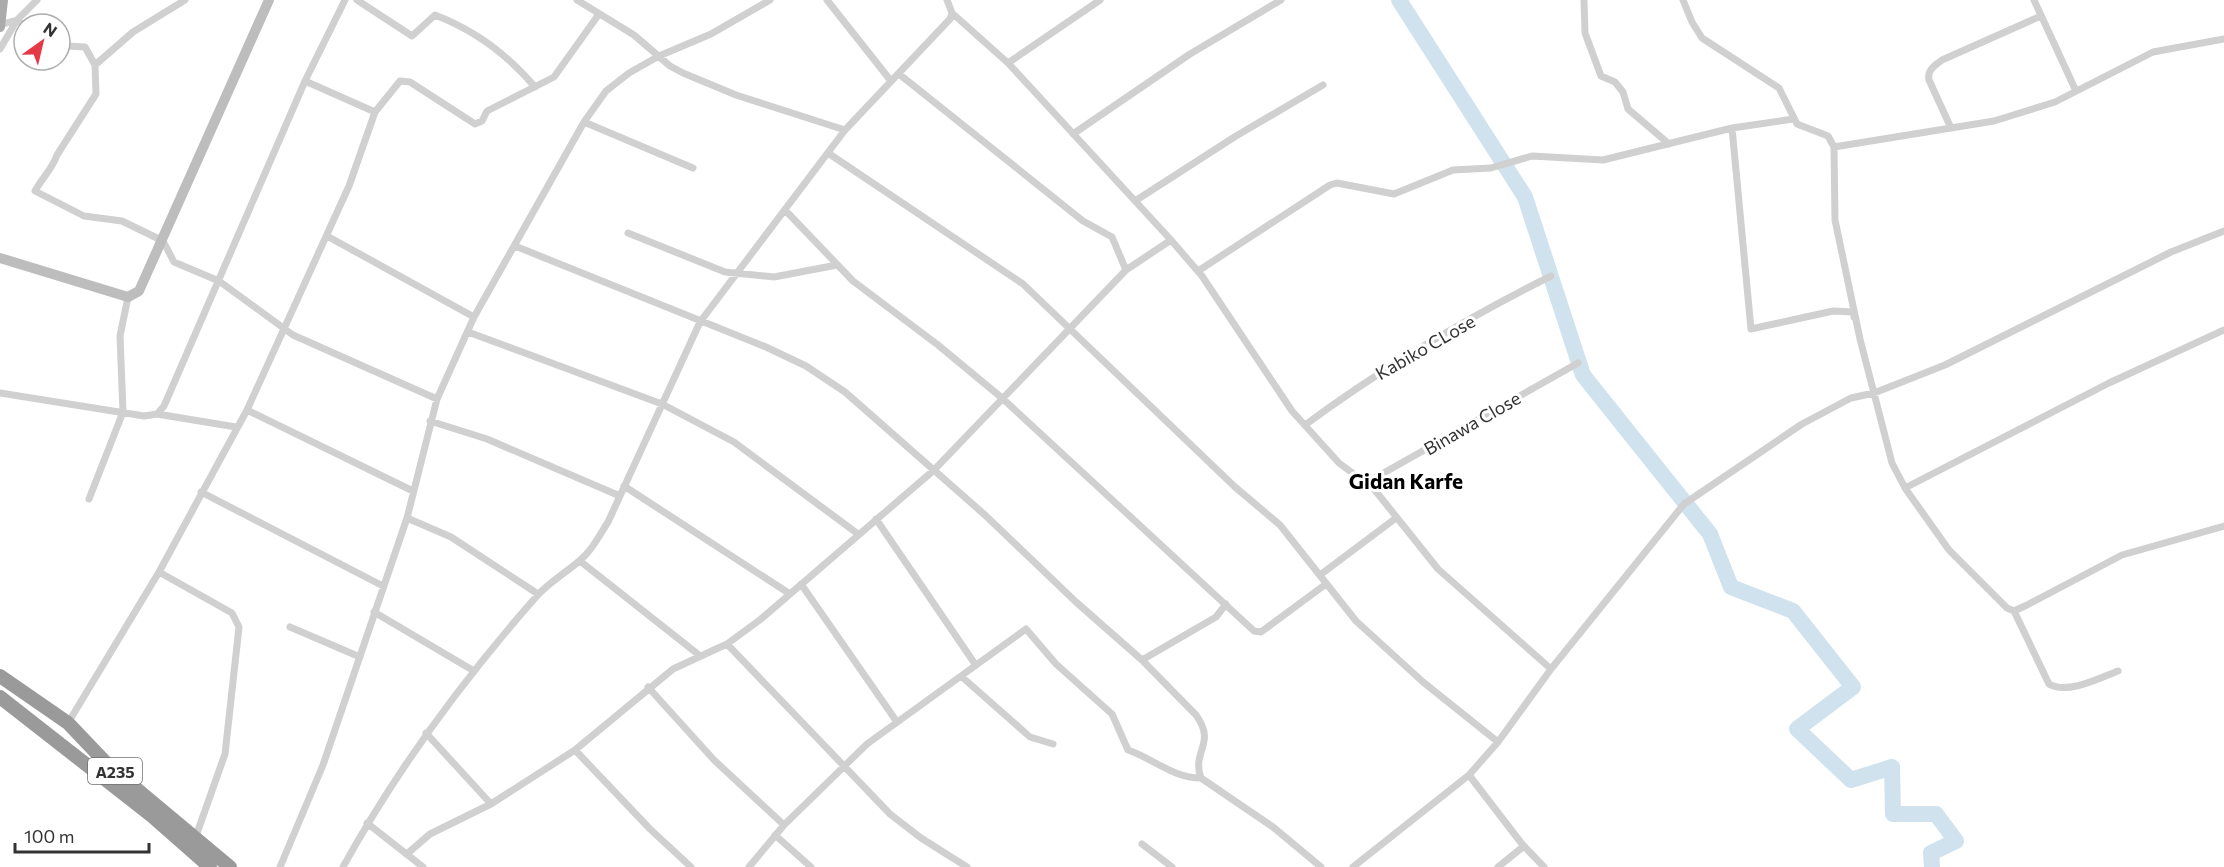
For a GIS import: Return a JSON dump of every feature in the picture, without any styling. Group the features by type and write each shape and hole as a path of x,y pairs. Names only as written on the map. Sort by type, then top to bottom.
{"highway":[{"name":"A235","path":"0,676 68,723 109,766 196,836 230,867"},
{"name":"A235","path":"0,697 152,816 210,867"}],"main road":[{"path":"0,26 3,0"}],"street":[{"path":"28,12 37,0"},
{"path":"95,66 133,32 185,0"},
{"path":"0,258 128,297 143,287 269,0"},
{"path":"157,414 164,406 305,81 345,0"},
{"path":"357,0 412,36 435,15 457,23 501,53 535,87"},
{"path":"576,0 650,46 659,56 683,73 736,95 846,130"},
{"path":"280,867 323,765 407,518 437,399 474,316 584,122 606,91 629,73 659,56 711,34 770,0"},
{"path":"827,0 891,81"},
{"path":"947,0 952,13 1008,63 1172,240 1198,271 1293,411 1339,463 1366,483 1438,569 1551,669"},
{"path":"1008,63 1100,0"},
{"path":"1073,134 1190,54 1281,0"},
{"path":"1584,0 1585,33 1601,76 1615,82 1623,92 1628,109 1669,144"},
{"path":"1683,0 1702,38 1779,88 1793,119 1805,129 1828,136 1834,147 1835,220 1860,339"},
{"path":"2034,0 2076,91"},
{"path":"343,867 367,823 426,733 474,671 538,594 580,561 596,541 620,496 700,322 846,130 950,19 952,13"},
{"path":"68,723 159,572 247,410 349,186 375,112 400,81 410,82 475,124 482,121 487,111 554,77 599,14"},
{"path":"1951,128 1929,80 1928,74 1932,68 1942,60 2041,16"},
{"path":"0,49 12,33"},
{"path":"1834,147 1994,121 2055,102 2153,52 2224,39"},
{"path":"72,46 85,47 95,66 96,94 35,191 84,216 122,221 163,241 174,262 219,281 293,335 437,399"},
{"path":"899,74 1083,220 1112,237 1126,270"},
{"path":"305,81 375,112"},
{"path":"1135,201 1236,136 1323,85"},
{"path":"1198,271 1330,185 1337,183 1394,194 1453,170 1491,168 1532,156 1596,161 1732,128 1793,119"},
{"path":"584,122 693,168"},
{"path":"1732,128 1751,329 1833,311 1852,312 1892,463 1905,488 1949,550 2007,608 2014,610 2122,555 2224,526"},
{"path":"828,153 1023,284 1229,480 1280,525 1356,621 1393,656 1498,742"},
{"path":"785,210 853,281 938,345 1002,398 1254,631 1261,632 1326,584"},
{"path":"1353,867 1469,775 1498,742 1551,669 1684,504 1802,424 1851,398 1874,393 1945,365 2171,252 2224,231"},
{"path":"628,233 713,268 736,273 774,277 837,265"},
{"path":"327,236 474,316"},
{"path":"408,853 430,834 491,804 575,750 648,687 673,669 727,644 790,594 934,470 1126,270 1172,240"},
{"path":"515,246 747,339 806,366 845,392 1142,660 1204,725 1206,735 1198,770 1201,778"},
{"name":"Kabiko CLose","path":"1305,425 1356,388 1429,342 1551,276"},
{"path":"89,499 123,412 120,336 128,297"},
{"path":"1905,488 2109,383 2224,330"},
{"path":"468,332 662,404 734,442 858,534"},
{"name":"Binawa Close","path":"1366,483 1578,363"},
{"path":"0,393 144,416 157,414 236,427"},
{"path":"247,410 412,491"},
{"path":"430,421 487,439 620,496"},
{"path":"624,486 790,594"},
{"path":"201,492 383,586"},
{"path":"407,518 451,537 538,594"},
{"path":"1320,575 1396,518"},
{"path":"876,519 975,664"},
{"path":"580,561 699,655"},
{"path":"159,572 232,613 239,627 225,754 196,836"},
{"path":"801,584 897,722"},
{"path":"1142,660 1216,617 1226,604"},
{"path":"2014,610 2049,684 2054,687 2080,684 2118,672"},
{"path":"374,612 474,671"},
{"path":"290,627 360,657"},
{"path":"749,867 784,825 867,744 1026,629 1056,664 1112,714 1128,750 1145,756 1184,778 1201,778 1273,827 1321,867"},
{"path":"727,644 890,813 921,838 967,867"},
{"path":"962,677 1030,737 1053,744"},
{"path":"648,687 714,760 784,825"},
{"path":"426,733 491,804"},
{"path":"575,750 650,829 691,867"},
{"path":"1469,775 1524,846 1544,867"},
{"path":"367,823 423,867"},
{"path":"775,835 811,867"},
{"path":"1142,844 1172,867"},
{"path":"1498,867 1524,846"}],"waterway":[{"path":"1399,0 1525,197 1583,375 1710,534 1731,587 1793,611 1853,687 1797,729 1851,780 1892,767 1893,814 1936,814 1956,841 1931,853 1932,867"}],"district":[{"name":"Gidan Karfe","path":"1406,480"}]}
